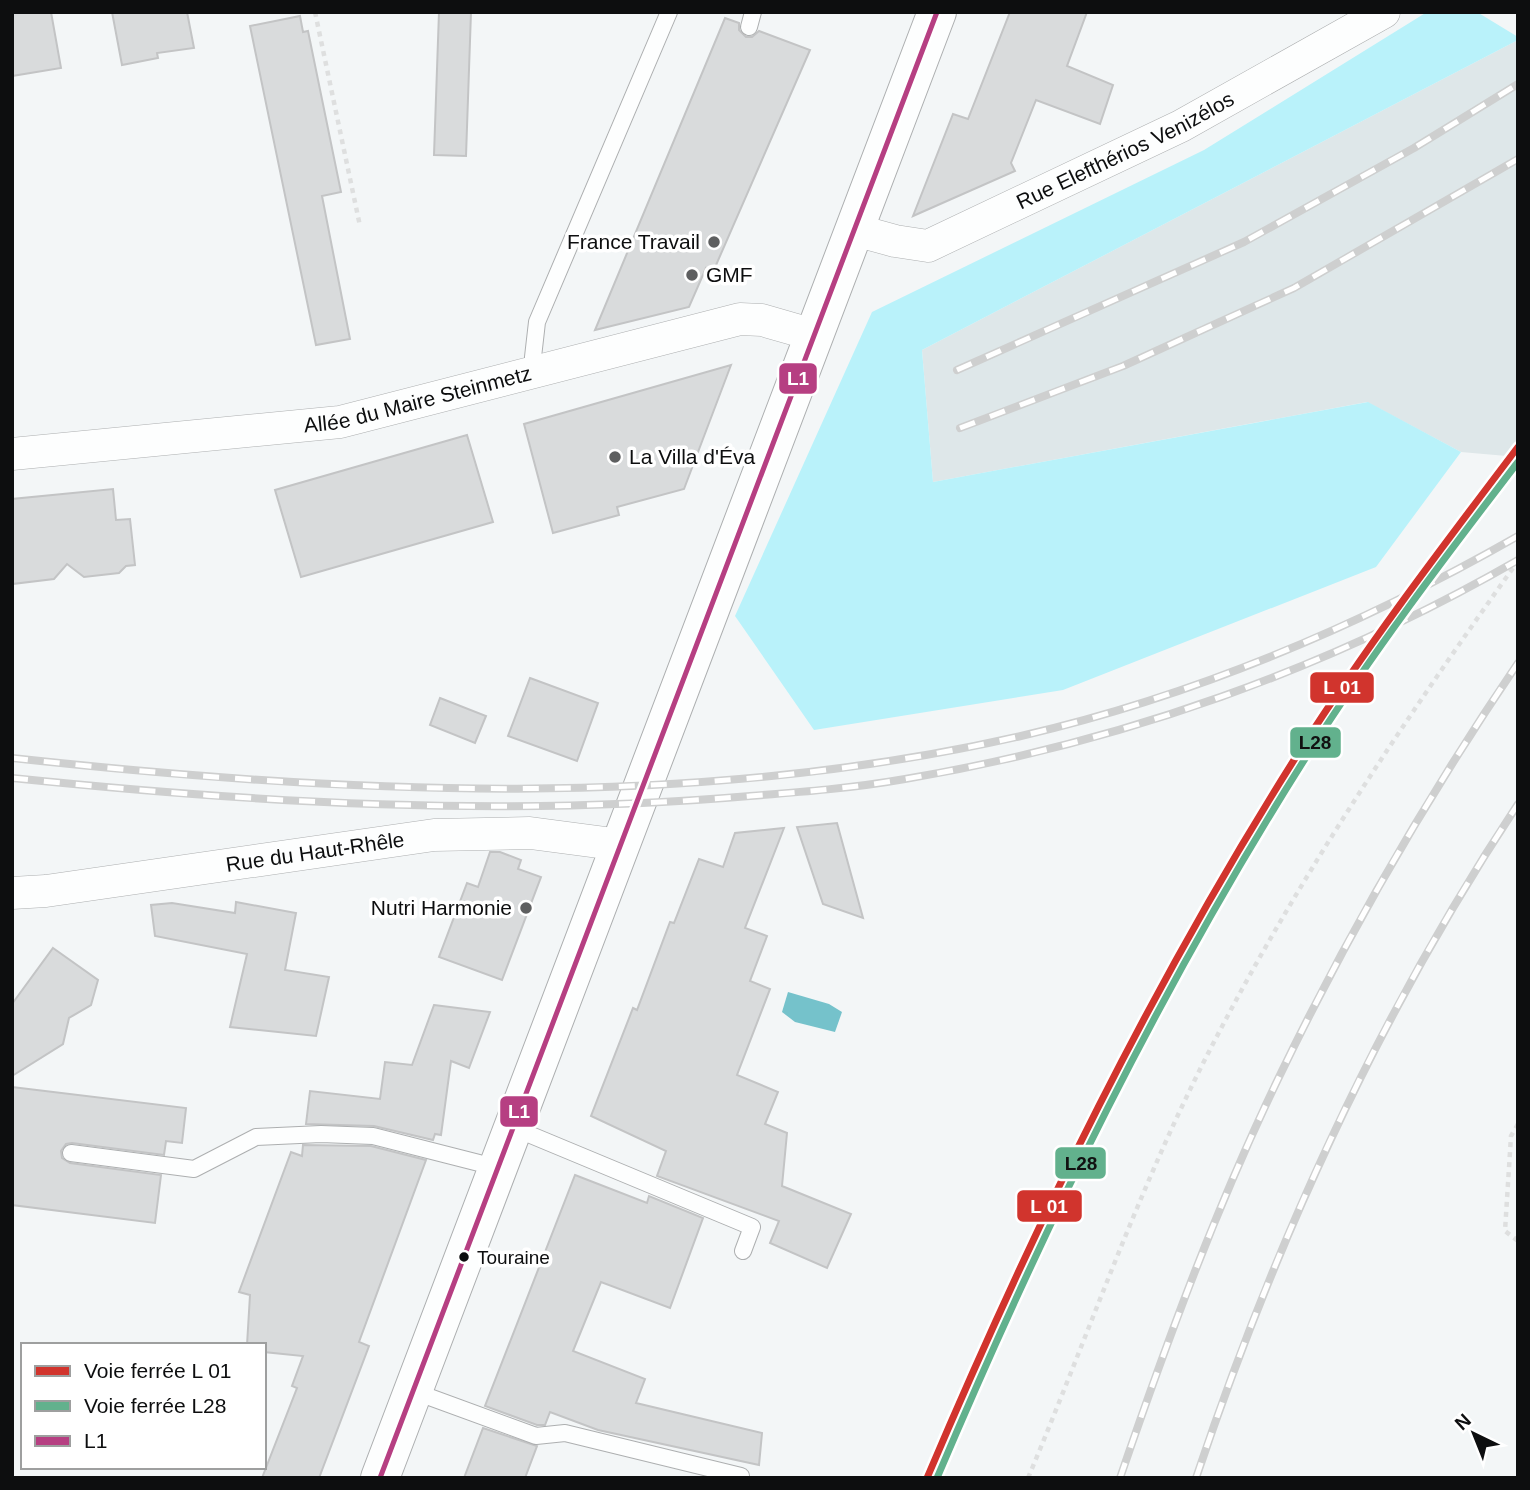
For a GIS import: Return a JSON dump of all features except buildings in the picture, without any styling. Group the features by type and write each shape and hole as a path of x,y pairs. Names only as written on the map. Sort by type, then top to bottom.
{"main road":[{"path":"382,1473 937,12"}],"street":[{"name":"Rue Elefthérios Venizélos","path":"855,230 895,242 928,246 1181,126 1384,12"},
{"name":"Allée du Maire Steinmetz","path":"12,454 340,422 740,319 762,320 814,335"},
{"name":"Rue du Haut-Rhêle","path":"12,893 73,888 434,835 530,833 621,845"}],"lane":[{"path":"535,370 533,357 537,322 669,12"},
{"path":"513,1128 752,1227 743,1251"},
{"path":"71,1153 194,1169 256,1137 373,1136 458,1157 497,1171"},
{"path":"413,1391 536,1436 565,1433 741,1476"}],"path":[{"path":"315,12 360,226"},
{"path":"1028,1478 1116,1256 1166,1141 1215,1040 1292,899 1398,733 1518,561"},
{"path":"1518,1124 1511,1136 1505,1231 1518,1241"}],"shaded area":[{"path":"1427,12 1477,12 1518,37 1518,40 922,350 933,482 1368,402 1461,452 1376,567 1063,690 814,730 735,616 872,312 1204,150"},
{"path":"1518,40 1518,457 1461,452 1367,402 933,482 922,350"},
{"path":"788,992 829,1004 842,1012 835,1032 795,1022 782,1012"}],"railway":[{"path":"957,370 1244,242 1414,148 1518,84"},
{"path":"960,428 1123,366 1294,288 1518,159"},
{"path":"12,758 263,780 390,787 518,789 645,785 771,776 897,760 1021,736 1086,720 1214,678 1277,654 1400,599 1518,536"},
{"path":"12,778 288,800 473,806 658,802 808,791 886,782 985,764 1064,745 1221,697 1373,635 1518,560"},
{"path":"1120,1478 1194,1274 1280,1075 1362,916 1392,864 1518,663"},
{"path":"1196,1478 1261,1302 1335,1130 1420,964 1518,804"}],"transit line":[{"name":"L1","path":"380,1478 937,12"},
{"path":"927,1478 1010,1290 1099,1106 1146,1015 1247,836 1353,671 1518,447"}],"rail line":[{"name":"L28","path":"937,1478 1062,1200 1154,1018 1203,929 1332,716 1518,462"}],"place":[{"name":"France Travail","path":"714,242"},
{"name":"GMF","path":"692,275"},
{"name":"La Villa d'Éva","path":"615,457"},
{"name":"Nutri Harmonie","path":"526,908"},
{"name":"Touraine","path":"464,1257"}]}
